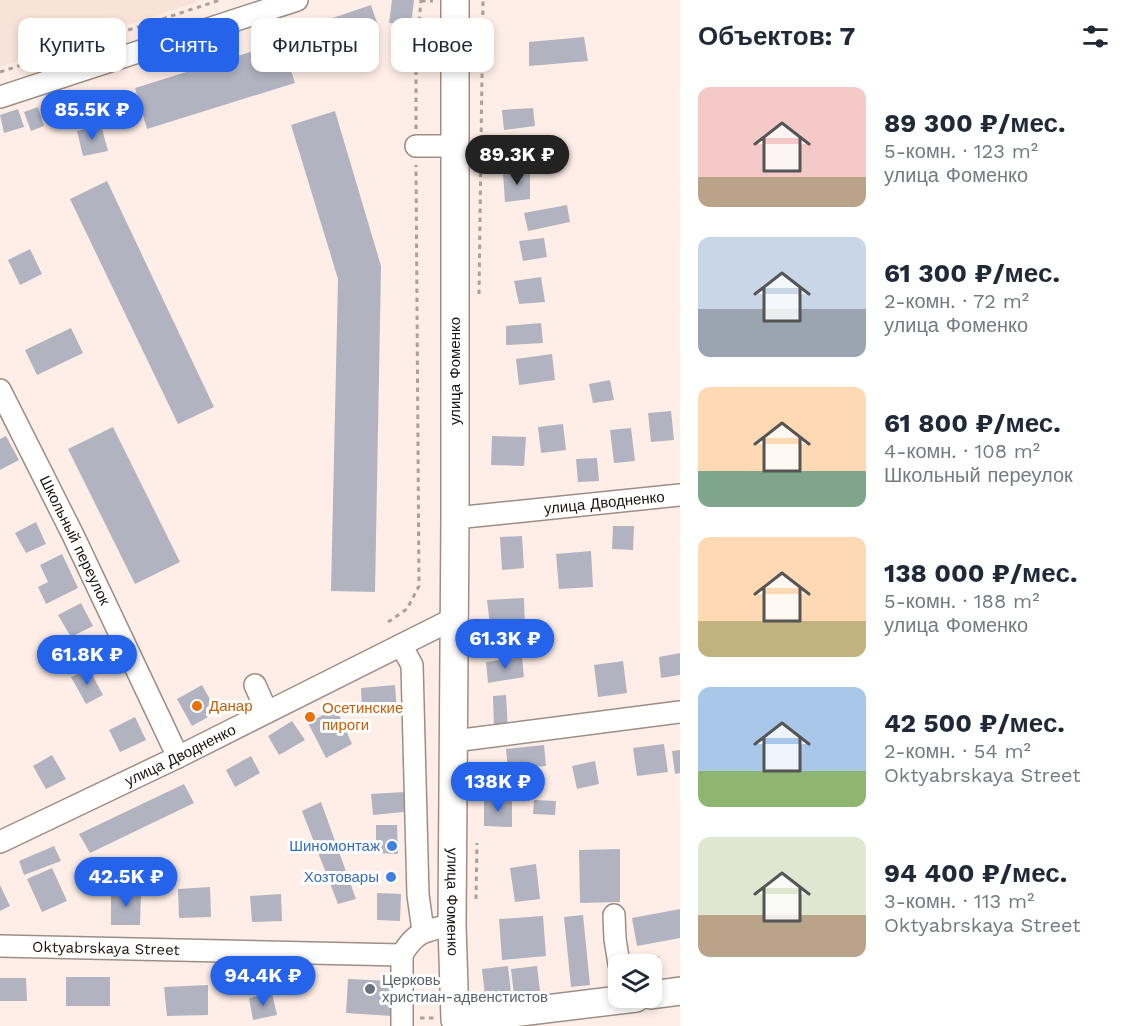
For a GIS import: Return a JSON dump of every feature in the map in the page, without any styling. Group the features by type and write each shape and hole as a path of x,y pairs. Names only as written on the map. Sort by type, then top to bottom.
{"main road":[{"name":"улица Фоменко","path":"455,0 456,518 452,924 455,1023"},
{"path":"662,993 680,991"},
{"path":"455,1023 608,1001"}],"street":[{"path":"0,97 297,0"},
{"path":"416,146 455,146"},
{"name":"Школьный переулок","path":"0,390 73,535 178,757"},
{"name":"улица Дводненко","path":"456,518 680,495"},
{"name":"улица Дводненко","path":"0,842 178,757 455,618"},
{"path":"401,645 412,665 418,895 423,931"},
{"path":"255,685 267,712"},
{"path":"454,741 680,712"},
{"path":"614,915 617,954"},
{"path":"402,1026 402,956 409,942 423,931 452,924"},
{"name":"Oktyabrskaya Street","path":"0,946 402,956"}],"path":[{"path":"0,72 123,29 220,0"},
{"path":"388,622 407,609 419,586 416,60 421,0"},
{"path":"479,301 483,0"},
{"path":"475,904 477,835"}],"shaded area":[{"path":"0,0 196,0 197,2 149,18 138,18 138,21 126,25 126,18 18,18 18,61 0,67"}],"building":[{"path":"392,0 414,0 412,18 391,18 391,23 389,23"},
{"path":"371,5 375,18 333,18"},
{"path":"584,37 588,61 529,66 529,42"},
{"path":"251,52 251,72 292,72 295,83 147,129 135,88 186,72 239,72 239,55"},
{"path":"38,107 44,126 31,131 24,112"},
{"path":"533,108 535,126 504,130 502,110"},
{"path":"18,109 24,127 4,133 0,115"},
{"path":"335,111 381,266 375,592 331,591 338,279 291,125"},
{"path":"101,125 108,151 83,156 77,131"},
{"path":"530,171 530,199 505,202 503,173"},
{"path":"107,181 214,407 178,424 70,199"},
{"path":"567,205 570,222 528,231 524,213"},
{"path":"544,238 547,257 523,261 519,241"},
{"path":"30,249 42,274 20,285 8,260"},
{"path":"541,277 545,302 519,304 514,281"},
{"path":"541,323 543,343 506,345 506,326"},
{"path":"71,328 83,353 37,375 25,350"},
{"path":"552,354 555,380 519,385 516,359"},
{"path":"610,380 614,400 593,403 589,384"},
{"path":"671,411 674,440 651,442 648,413"},
{"path":"563,424 566,450 541,453 538,427"},
{"path":"113,427 180,562 135,584 68,449"},
{"path":"631,428 635,461 614,463 610,430"},
{"path":"6,436 19,460 0,470 0,439"},
{"path":"492,436 526,437 524,466 491,465"},
{"path":"597,458 599,481 578,482 576,459"},
{"path":"36,522 46,544 26,553 15,533"},
{"path":"613,526 634,526 633,550 612,549"},
{"path":"522,536 524,568 502,570 500,537"},
{"path":"591,551 593,587 559,589 556,554"},
{"path":"62,554 78,588 46,604 38,587 48,582 40,565"},
{"path":"524,598 525,633 491,634 487,600"},
{"path":"81,603 93,626 71,637 58,615"},
{"path":"100,640 108,656 76,670 69,658"},
{"path":"680,653 680,675 661,678 659,657"},
{"path":"522,657 524,677 488,683 486,662"},
{"path":"623,661 627,693 598,697 594,665"},
{"path":"89,669 103,695 86,704 71,677"},
{"name":"Данар","path":"202,685 217,712 192,726 177,699"},
{"path":"395,685 397,712 362,713 361,688"},
{"path":"506,695 508,729 494,729 493,696"},
{"path":"336,708 352,744 326,758 308,723"},
{"path":"135,717 146,740 120,752 109,730"},
{"path":"292,721 305,740 279,755 268,736"},
{"path":"664,744 668,772 637,776 633,748"},
{"path":"544,745 546,766 508,769 506,749"},
{"path":"680,750 680,773 675,774 672,751"},
{"path":"52,755 66,779 46,789 33,766"},
{"path":"251,756 260,773 235,787 226,770"},
{"path":"595,761 599,784 577,789 572,766"},
{"path":"184,784 194,803 90,853 79,834"},
{"path":"404,792 404,812 373,815 371,794"},
{"path":"484,799 512,799 512,827 484,826"},
{"path":"534,800 556,801 555,815 533,814"},
{"path":"321,802 356,899 338,904 302,811"},
{"path":"376,825 397,825 398,854 376,853"},
{"path":"54,846 61,861 24,875 19,861"},
{"path":"620,849 620,902 580,903 579,850"},
{"path":"536,864 540,899 515,902 510,868"},
{"path":"52,868 67,901 42,912 27,879"},
{"path":"0,885 10,906 0,911"},
{"path":"210,887 211,917 179,918 178,889"},
{"path":"111,890 141,891 140,925 111,925"},
{"path":"377,893 401,894 400,921 377,920"},
{"path":"281,894 282,921 252,922 250,896"},
{"path":"680,909 680,938 637,946 632,918"},
{"path":"583,915 590,985 571,987 564,917"},
{"path":"543,916 546,956 502,960 499,919"},
{"path":"508,966 511,993 485,996 482,969"},
{"path":"537,966 540,991 514,995 511,969"},
{"path":"66,977 110,977 110,1006 66,1006"},
{"path":"0,978 26,978 27,1001 0,1001"},
{"name":"Церковь христиан-адвенстистов","path":"348,979 394,981 392,1016 346,1013"},
{"path":"208,985 208,1015 167,1016 164,987"},
{"path":"272,993 277,1015 253,1020 249,998"}],"place":[{"name":"Данар","path":"197,706"},
{"name":"Осетинские пироги","path":"310,717"},
{"name":"Шиномонтаж","path":"392,846"},
{"name":"Хозтовары","path":"391,877"},
{"name":"Церковь христиан-адвенстистов","path":"370,989"}]}
